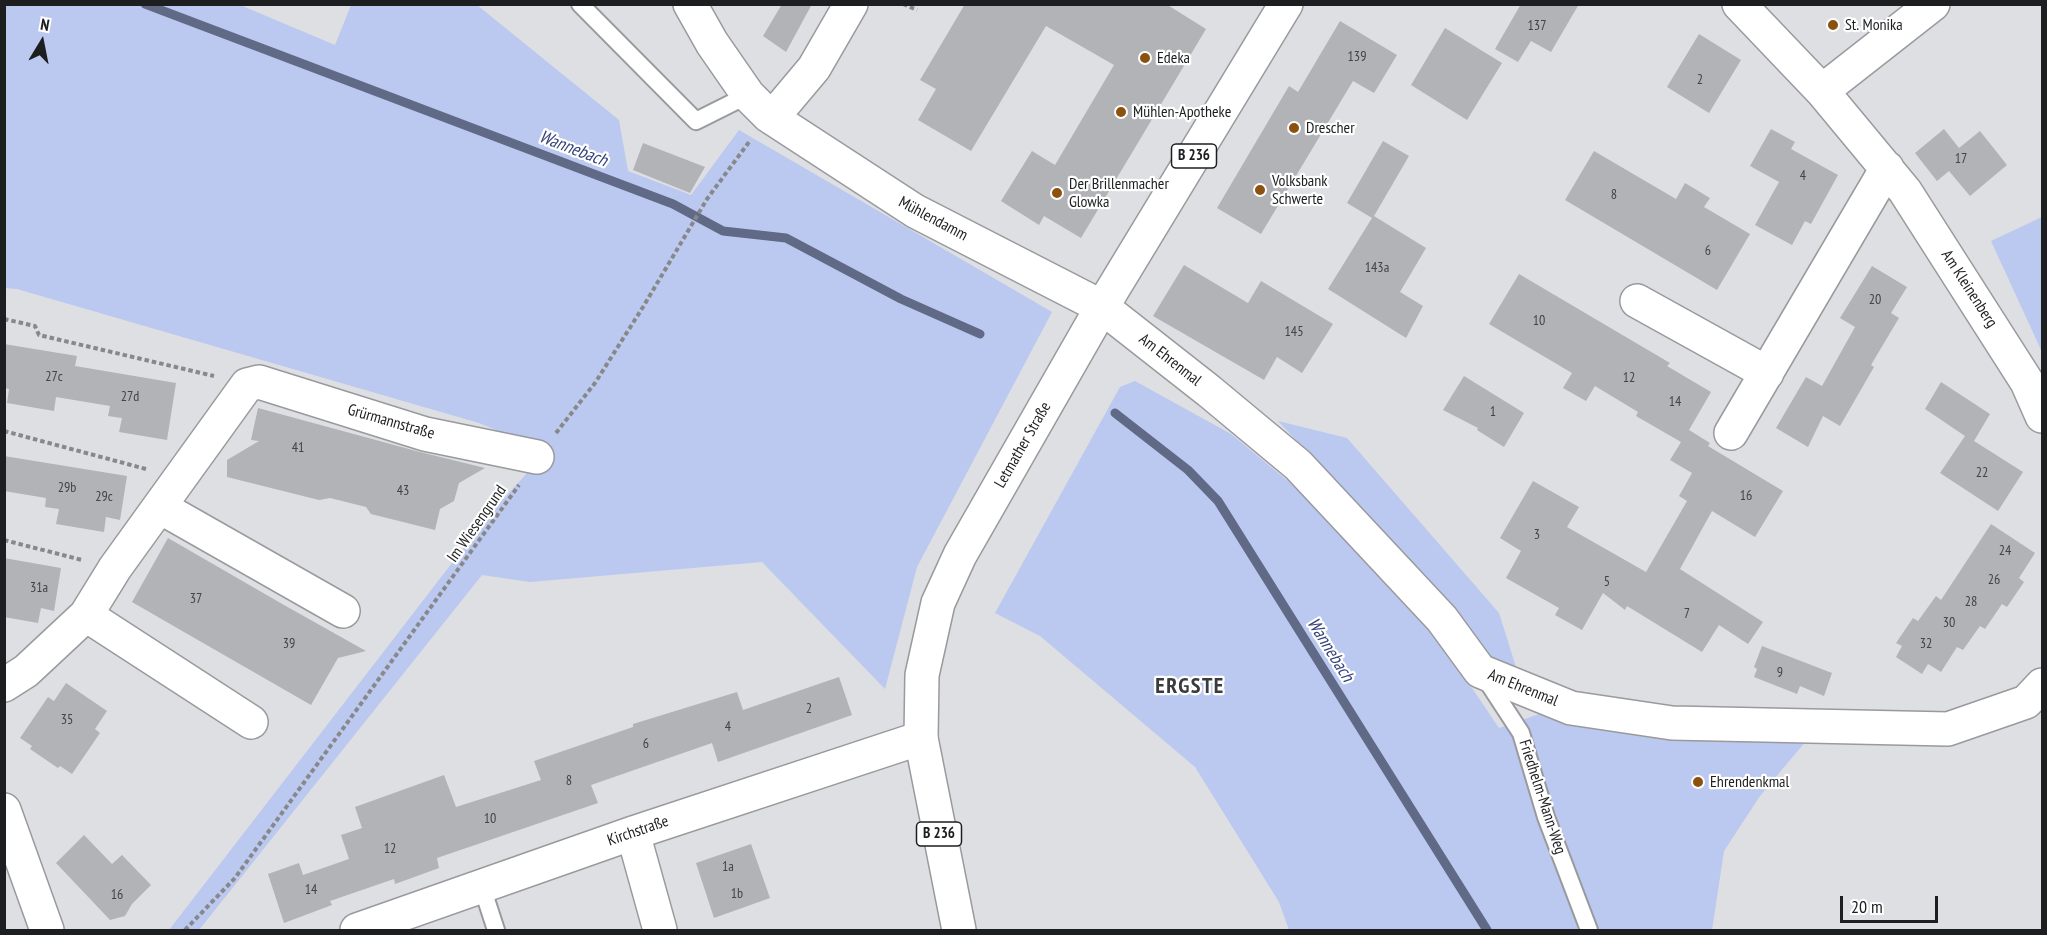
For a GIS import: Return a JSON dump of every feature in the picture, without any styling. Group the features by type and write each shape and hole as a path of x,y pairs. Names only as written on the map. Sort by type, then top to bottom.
{"street":[{"name":"Mühlendamm","path":"690,4 712,43 763,110 915,211 1102,307"},
{"path":"763,110 814,68 851,4"},
{"name":"Letmather Straße","path":"959,930 921,738 922,675 938,603 960,555 1102,307 1286,4"},
{"name":"Am Kleinenberg","path":"1739,4 1822,91 1887,168 1975,297 2027,382 2043,416"},
{"path":"1822,91 1933,4"},
{"path":"1731,434 1887,168"},
{"path":"1637,301 1767,372"},
{"name":"Am Ehrenmal","path":"1102,307 1298,465 1442,619 1480,671 1571,708 1672,723 1948,729 2026,702 2043,686"},
{"name":"Grürmannstraße","path":"247,385 259,382 425,434 537,457"},
{"path":"4,685 26,671 86,615 115,568 247,385"},
{"path":"169,494 343,611"},
{"path":"86,615 251,722"},
{"name":"Kirchstraße","path":"357,930 633,833 921,738"},
{"path":"4,810 47,930"},
{"path":"633,833 660,930"}],"lane":[{"path":"580,4 696,121 763,110"},
{"name":"Friedhelm-Mann-Weg","path":"1480,671 1521,733 1546,817 1589,930"},
{"path":"482,886 496,930"}],"path":[{"path":"903,4 917,10"},
{"name":"Im Wiesengrund","path":"185,930 235,878 492,526 537,457 595,383 763,110"},
{"path":"4,319 35,326 39,335 126,353 247,385"},
{"path":"4,431 165,475 169,494"},
{"path":"4,540 115,568"}],"shaded area":[{"path":"4,5 240,5 335,45 351,5 477,5 619,120 628,171 691,195 739,130 1052,312 917,567 885,689 762,562 530,582 482,575 199,930 169,930 489,515 547,451 479,423 17,289 5,288"},
{"path":"2042,217 2042,352 1991,241"},
{"path":"1135,381 1231,434 1311,500 1426,620 1499,728 1574,702 1811,735 1760,796 1724,851 1712,930 1289,930 1279,902 1195,767 1040,636 995,613 1120,387"},
{"path":"1278,421 1347,438 1499,613 1516,667 1488,655 1417,568"}],"building":[{"path":"782,4 812,4 786,52 763,36"},
{"path":"965,4 1166,4 1206,29 1081,238 1044,216 1039,225 1001,201 1032,151 1055,165 1114,65 1046,26 971,151 918,120 936,89 920,80"},
{"path":"1521,4 1579,4 1551,52 1531,41 1518,62 1495,49"},
{"path":"1340,21 1397,55 1374,93 1353,81 1261,234 1217,208 1289,86 1298,92"},
{"path":"1445,28 1502,63 1467,120 1411,85"},
{"path":"1699,34 1741,60 1709,113 1667,87"},
{"path":"1771,129 1795,142 1791,149 1838,175 1811,224 1805,221 1792,245 1755,225 1779,182 1750,166"},
{"path":"1944,129 1959,148 1980,131 2007,165 1970,196 1949,171 1937,181 1915,153"},
{"path":"1383,141 1409,156 1374,216 1426,248 1400,292 1423,306 1406,338 1328,289 1372,218 1347,203"},
{"path":"643,143 705,167 690,193 633,170"},
{"path":"1594,151 1676,199 1685,183 1710,198 1704,207 1750,234 1717,290 1565,200"},
{"path":"1184,265 1248,303 1261,281 1333,324 1302,373 1277,357 1264,380 1153,316"},
{"path":"1872,266 1907,287 1891,313 1899,318 1871,365 1874,367 1840,426 1823,416 1808,447 1776,428 1806,377 1822,386 1855,327 1840,318"},
{"path":"1519,274 1670,363 1667,366 1711,392 1689,430 1710,443 1708,446 1783,491 1755,537 1712,511 1680,569 1763,622 1748,644 1719,625 1702,652 1627,606 1625,610 1603,593 1582,630 1555,615 1559,608 1506,578 1521,551 1500,538 1533,481 1579,507 1567,527 1646,572 1687,501 1679,496 1692,473 1670,460 1681,442 1636,416 1638,412 1595,386 1586,401 1563,388 1572,373 1489,324"},
{"path":"4,344 77,356 75,366 176,383 167,440 119,432 122,418 108,416 110,406 56,397 54,411 7,403 9,389 4,388"},
{"path":"1464,376 1524,413 1504,447 1477,430 1478,428 1443,410"},
{"path":"1941,382 1990,414 1974,441 2023,472 1998,511 1940,473 1965,436 1925,409"},
{"path":"258,408 485,468 459,483 454,501 440,509 435,530 371,514 366,507 330,498 319,500 227,477 227,460 259,441 251,440"},
{"path":"4,456 127,476 120,520 106,517 104,532 56,524 59,509 45,507 46,498 4,491"},
{"path":"1991,524 2035,553 2019,578 2024,582 2007,607 2002,604 1985,629 1980,626 1963,650 1957,647 1941,672 1928,664 1922,674 1896,657 1902,646 1896,643 1913,618 1918,621 1936,596 1941,600"},
{"path":"168,538 366,651 338,658 311,705 132,602"},
{"path":"4,558 61,568 54,611 41,608 38,623 4,617"},
{"path":"1762,646 1832,673 1824,696 1800,686 1797,694 1754,677 1757,669 1754,667"},
{"path":"839,677 852,715 718,762 712,743 591,785 598,803 437,858 439,868 395,884 394,879 330,901 332,905 284,923 268,874 299,863 303,875 349,859 341,835 362,828 355,807 444,775 456,807 541,780 534,761 633,727 633,724 737,692 743,710"},
{"path":"66,683 107,711 95,729 100,733 72,774 60,766 58,768 30,749 32,746 20,738 48,697 54,701"},
{"path":"84,835 112,864 122,855 151,885 132,904 125,916 110,920 56,863"},
{"path":"751,844 770,898 714,918 696,863"}],"waterway":[{"name":"Wannebach","path":"145,4 673,204 723,231 786,238 901,299 980,334"},
{"name":"Wannebach","path":"1115,413 1188,470 1218,501 1487,930"}],"place":[{"name":"St. Monika","path":"1833,25"},
{"name":"Edeka","path":"1145,58"},
{"name":"Mühlen-Apotheke","path":"1121,112"},
{"name":"Drescher","path":"1294,128"},
{"name":"Volksbank Schwerte","path":"1260,190"},
{"name":"Der Brillenmacher Glowka","path":"1057,193"},
{"name":"Ehrendenkmal","path":"1698,782"}],"district":[{"name":"ERGSTE","path":"1190,687"}]}
